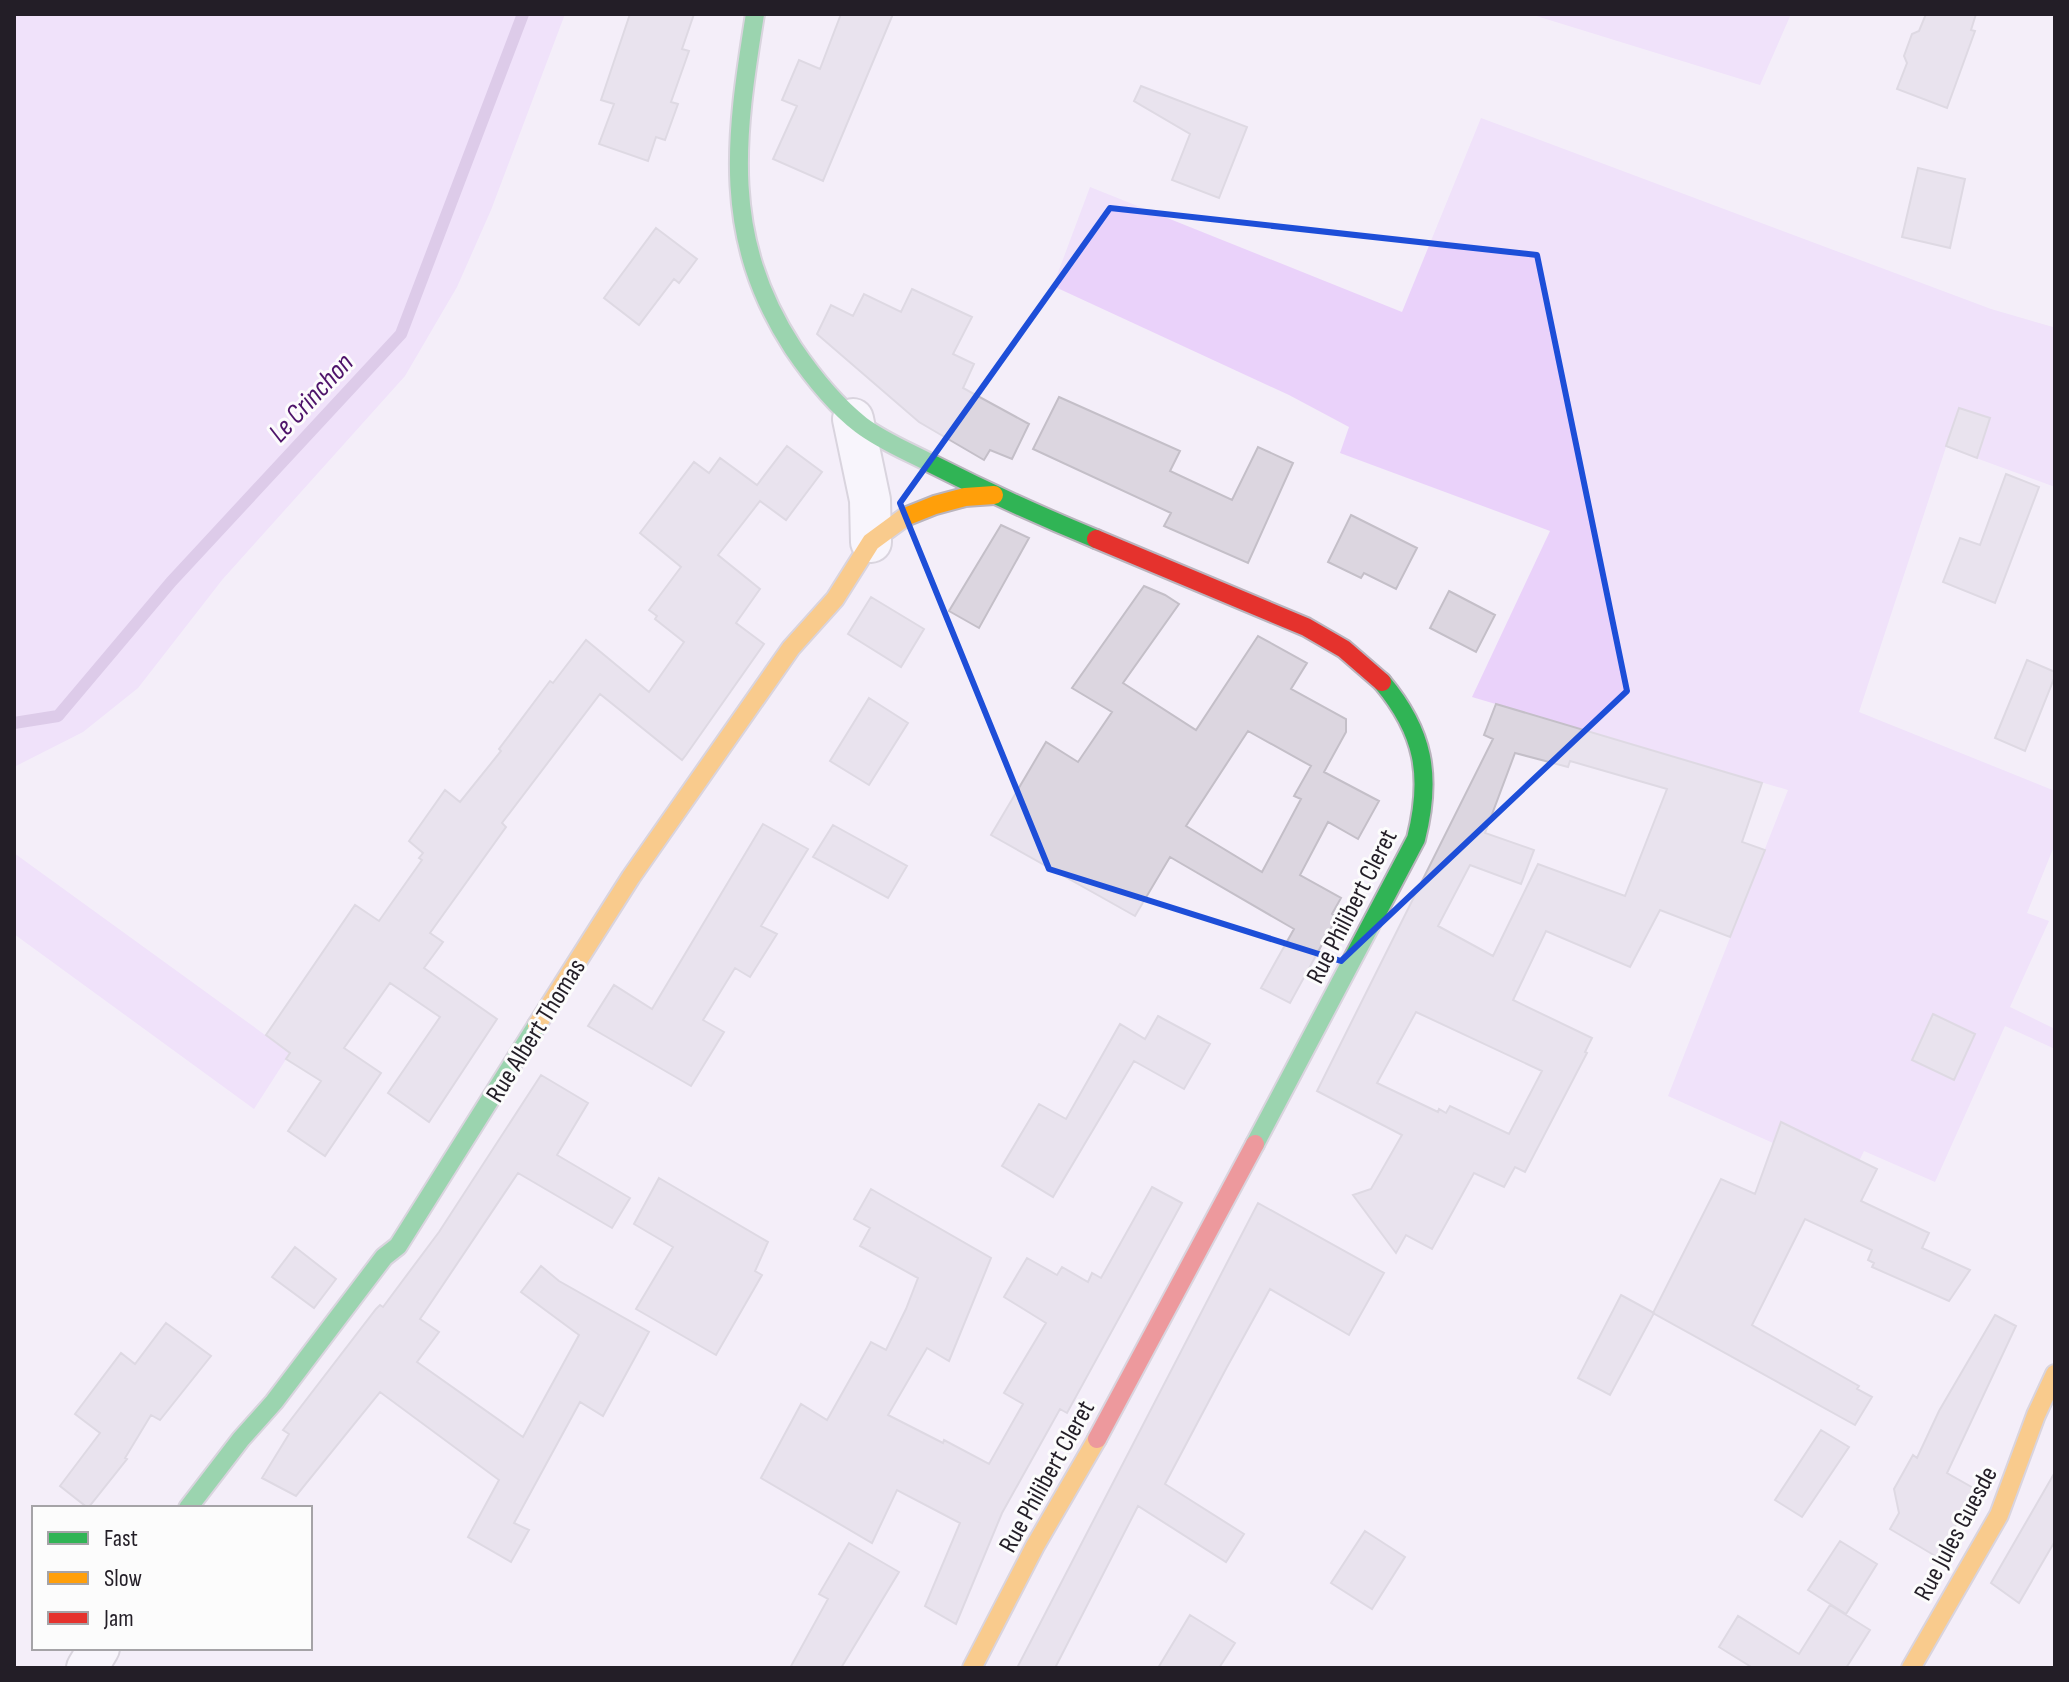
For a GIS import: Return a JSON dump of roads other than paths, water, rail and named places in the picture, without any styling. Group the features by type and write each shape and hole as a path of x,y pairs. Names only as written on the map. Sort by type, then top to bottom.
{"street":[{"name":"Rue Philibert Cleret","path":"755,14 745,80 738,185 748,246 760,286 791,344 824,388 853,419 882,438 994,495 1271,611 1329,640 1375,673 1407,715 1425,770 1422,817 1413,848 972,1668"},
{"path":"853,419 870,500 871,542"},
{"name":"Rue Albert Thomas","path":"190,1506 274,1402 384,1257 398,1246 631,877 782,660 835,599 871,542 905,517 935,505 965,497 994,495"},
{"name":"Rue Jules Guesde","path":"1911,1668 1999,1515 2036,1415 2055,1374"},
{"path":"87,1668 98,1650"}],"waterway":[{"name":"Le Crinchon","path":"14,723 58,716 171,582 401,334 523,14"}]}
